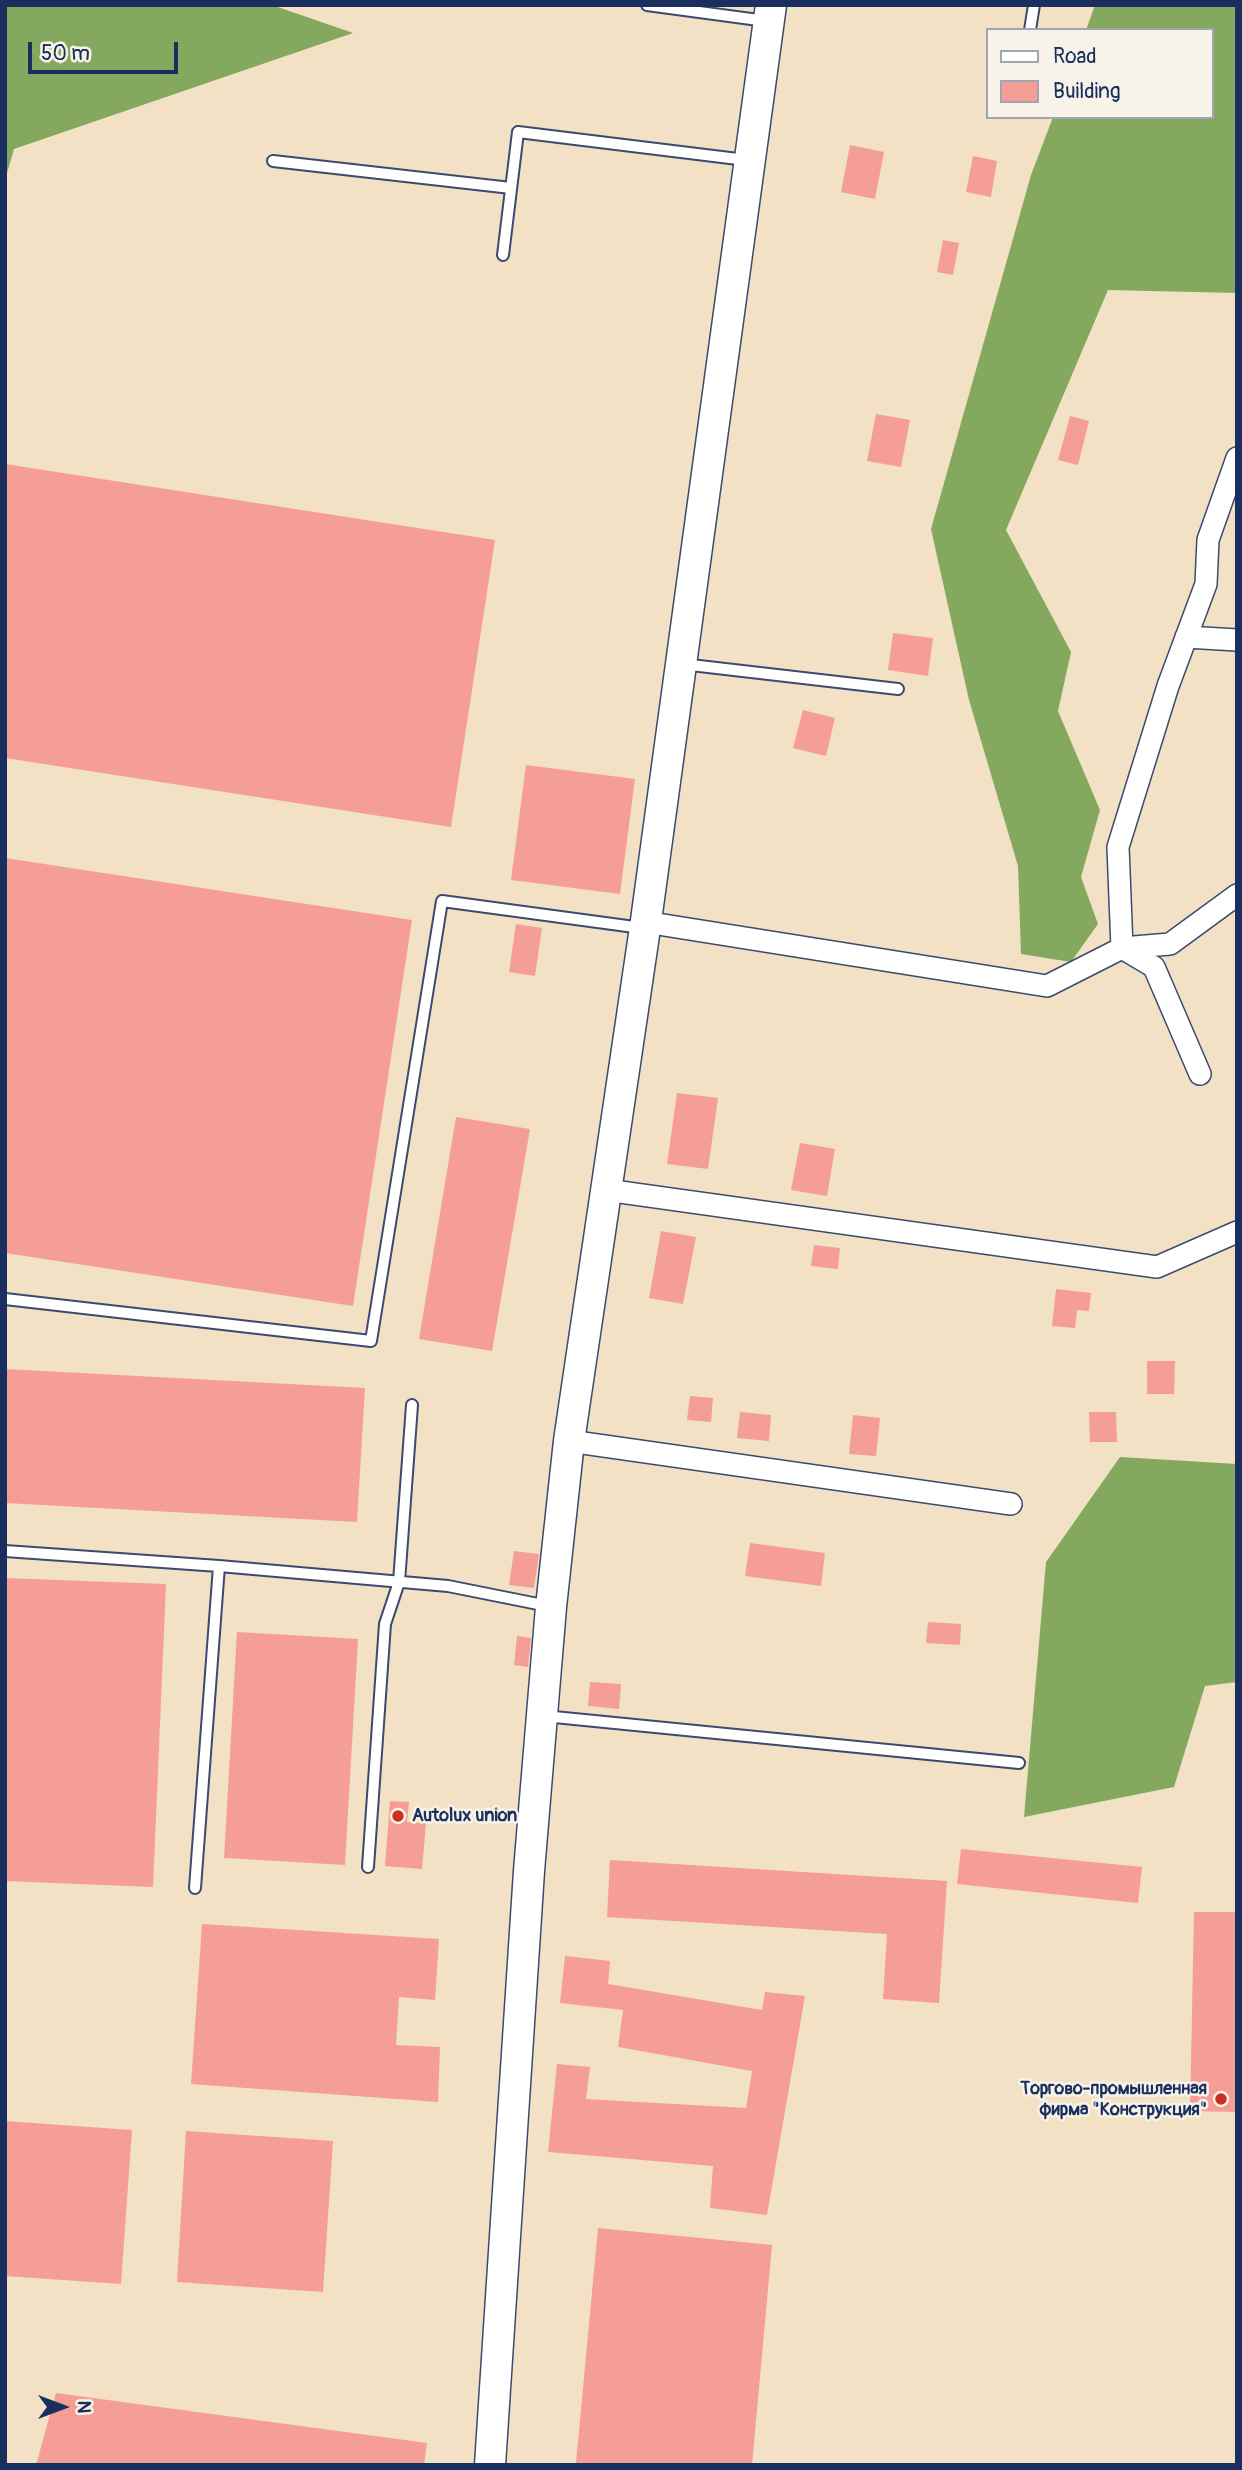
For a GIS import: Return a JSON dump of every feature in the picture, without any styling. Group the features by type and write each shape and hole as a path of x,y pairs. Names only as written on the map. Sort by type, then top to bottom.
{"street":[{"path":"490,2465 542,1716 569,1441 645,925 770,13"},
{"path":"1122,948 1118,847 1186,637 1206,584 1208,540 1237,458"},
{"path":"1186,637 1237,640"},
{"path":"645,925 1047,986 1122,948 1170,944 1237,895"},
{"path":"1122,948 1154,967 1200,1074"},
{"path":"606,1190 1157,1267 1237,1232"},
{"path":"569,1441 1012,1504"}],"lane":[{"path":"647,5 770,13"},
{"path":"1030,28 1034,5"},
{"path":"503,255 518,132 749,161"},
{"path":"273,161 511,188"},
{"path":"680,664 898,689"},
{"path":"5,1298 370,1341 442,901 645,925"},
{"path":"368,1867 385,1624 399,1582 412,1405"},
{"path":"5,1551 448,1586 551,1607"},
{"path":"195,1888 219,1566"},
{"path":"542,1716 1018,1763"}],"green space":[{"path":"5,5 272,5 353,33 14,149 5,180"},
{"path":"1095,5 1237,5 1237,293 1108,290 1006,530 1071,652 1058,711 1100,810 1081,877 1098,924 1071,962 1021,954 1018,866 969,700 931,529 1031,175 1052,119 1214,119 1214,28 1087,28"},
{"path":"1120,1457 1237,1464 1237,1682 1205,1686 1174,1787 1024,1817 1046,1562"}],"building":[{"path":"850,145 884,152 875,199 841,192"},
{"path":"973,156 997,161 991,197 966,192"},
{"path":"943,240 959,243 953,275 937,272"},
{"path":"876,414 910,420 901,467 867,461"},
{"path":"1070,416 1089,421 1078,465 1058,460"},
{"path":"5,464 495,540 451,827 5,758"},
{"path":"893,633 933,638 928,676 888,670"},
{"path":"803,710 835,718 826,756 793,748"},
{"path":"526,765 635,779 620,894 511,880"},
{"path":"5,858 412,920 353,1306 5,1253"},
{"path":"516,924 542,928 535,976 509,972"},
{"path":"677,1093 718,1098 708,1169 667,1164"},
{"path":"456,1117 530,1129 492,1351 419,1339"},
{"path":"800,1143 835,1149 827,1196 791,1190"},
{"path":"661,1231 696,1237 683,1304 649,1298"},
{"path":"814,1245 840,1248 838,1269 811,1266"},
{"path":"1056,1289 1091,1293 1089,1311 1077,1310 1075,1328 1052,1326"},
{"path":"1147,1361 1175,1361 1174,1394 1147,1394"},
{"path":"5,1369 365,1388 357,1522 5,1503"},
{"path":"690,1396 713,1398 711,1422 687,1420"},
{"path":"740,1412 771,1415 769,1441 737,1438"},
{"path":"1089,1412 1116,1412 1117,1442 1090,1442"},
{"path":"853,1415 880,1418 876,1456 849,1454"},
{"path":"750,1543 825,1553 821,1586 745,1576"},
{"path":"514,1551 539,1554 534,1588 509,1585"},
{"path":"5,1578 166,1584 153,1887 5,1881"},
{"path":"928,1622 961,1624 960,1645 926,1643"},
{"path":"237,1632 358,1639 345,1865 224,1858"},
{"path":"517,1636 531,1638 528,1667 514,1665"},
{"path":"590,1682 621,1684 619,1709 588,1706"},
{"path":"390,1801 409,1802 407,1822 426,1823 422,1869 385,1866"},
{"path":"961,1849 1142,1867 1138,1903 957,1884"},
{"path":"610,1860 947,1881 939,2003 883,1999 887,1934 607,1917"},
{"path":"1194,1912 1237,1912 1237,2112 1190,2111"},
{"path":"202,1924 439,1939 435,2000 399,1997 396,2045 440,2047 438,2102 191,2084"},
{"path":"565,1956 610,1961 608,1984 762,2010 765,1992 805,1996 767,2215 710,2208 713,2166 548,2152 557,2064 590,2067 586,2099 746,2108 752,2071 618,2047 623,2010 560,2003"},
{"path":"5,2121 132,2130 121,2284 5,2276"},
{"path":"186,2131 333,2141 323,2292 177,2282"},
{"path":"598,2228 772,2245 752,2465 576,2463"},
{"path":"56,2393 427,2443 424,2465 36,2465"}],"place":[{"name":"Autolux union","path":"398,1816"},
{"name":"Торгово-промышленная фирма \"Конструкция\"","path":"1221,2099"}]}
